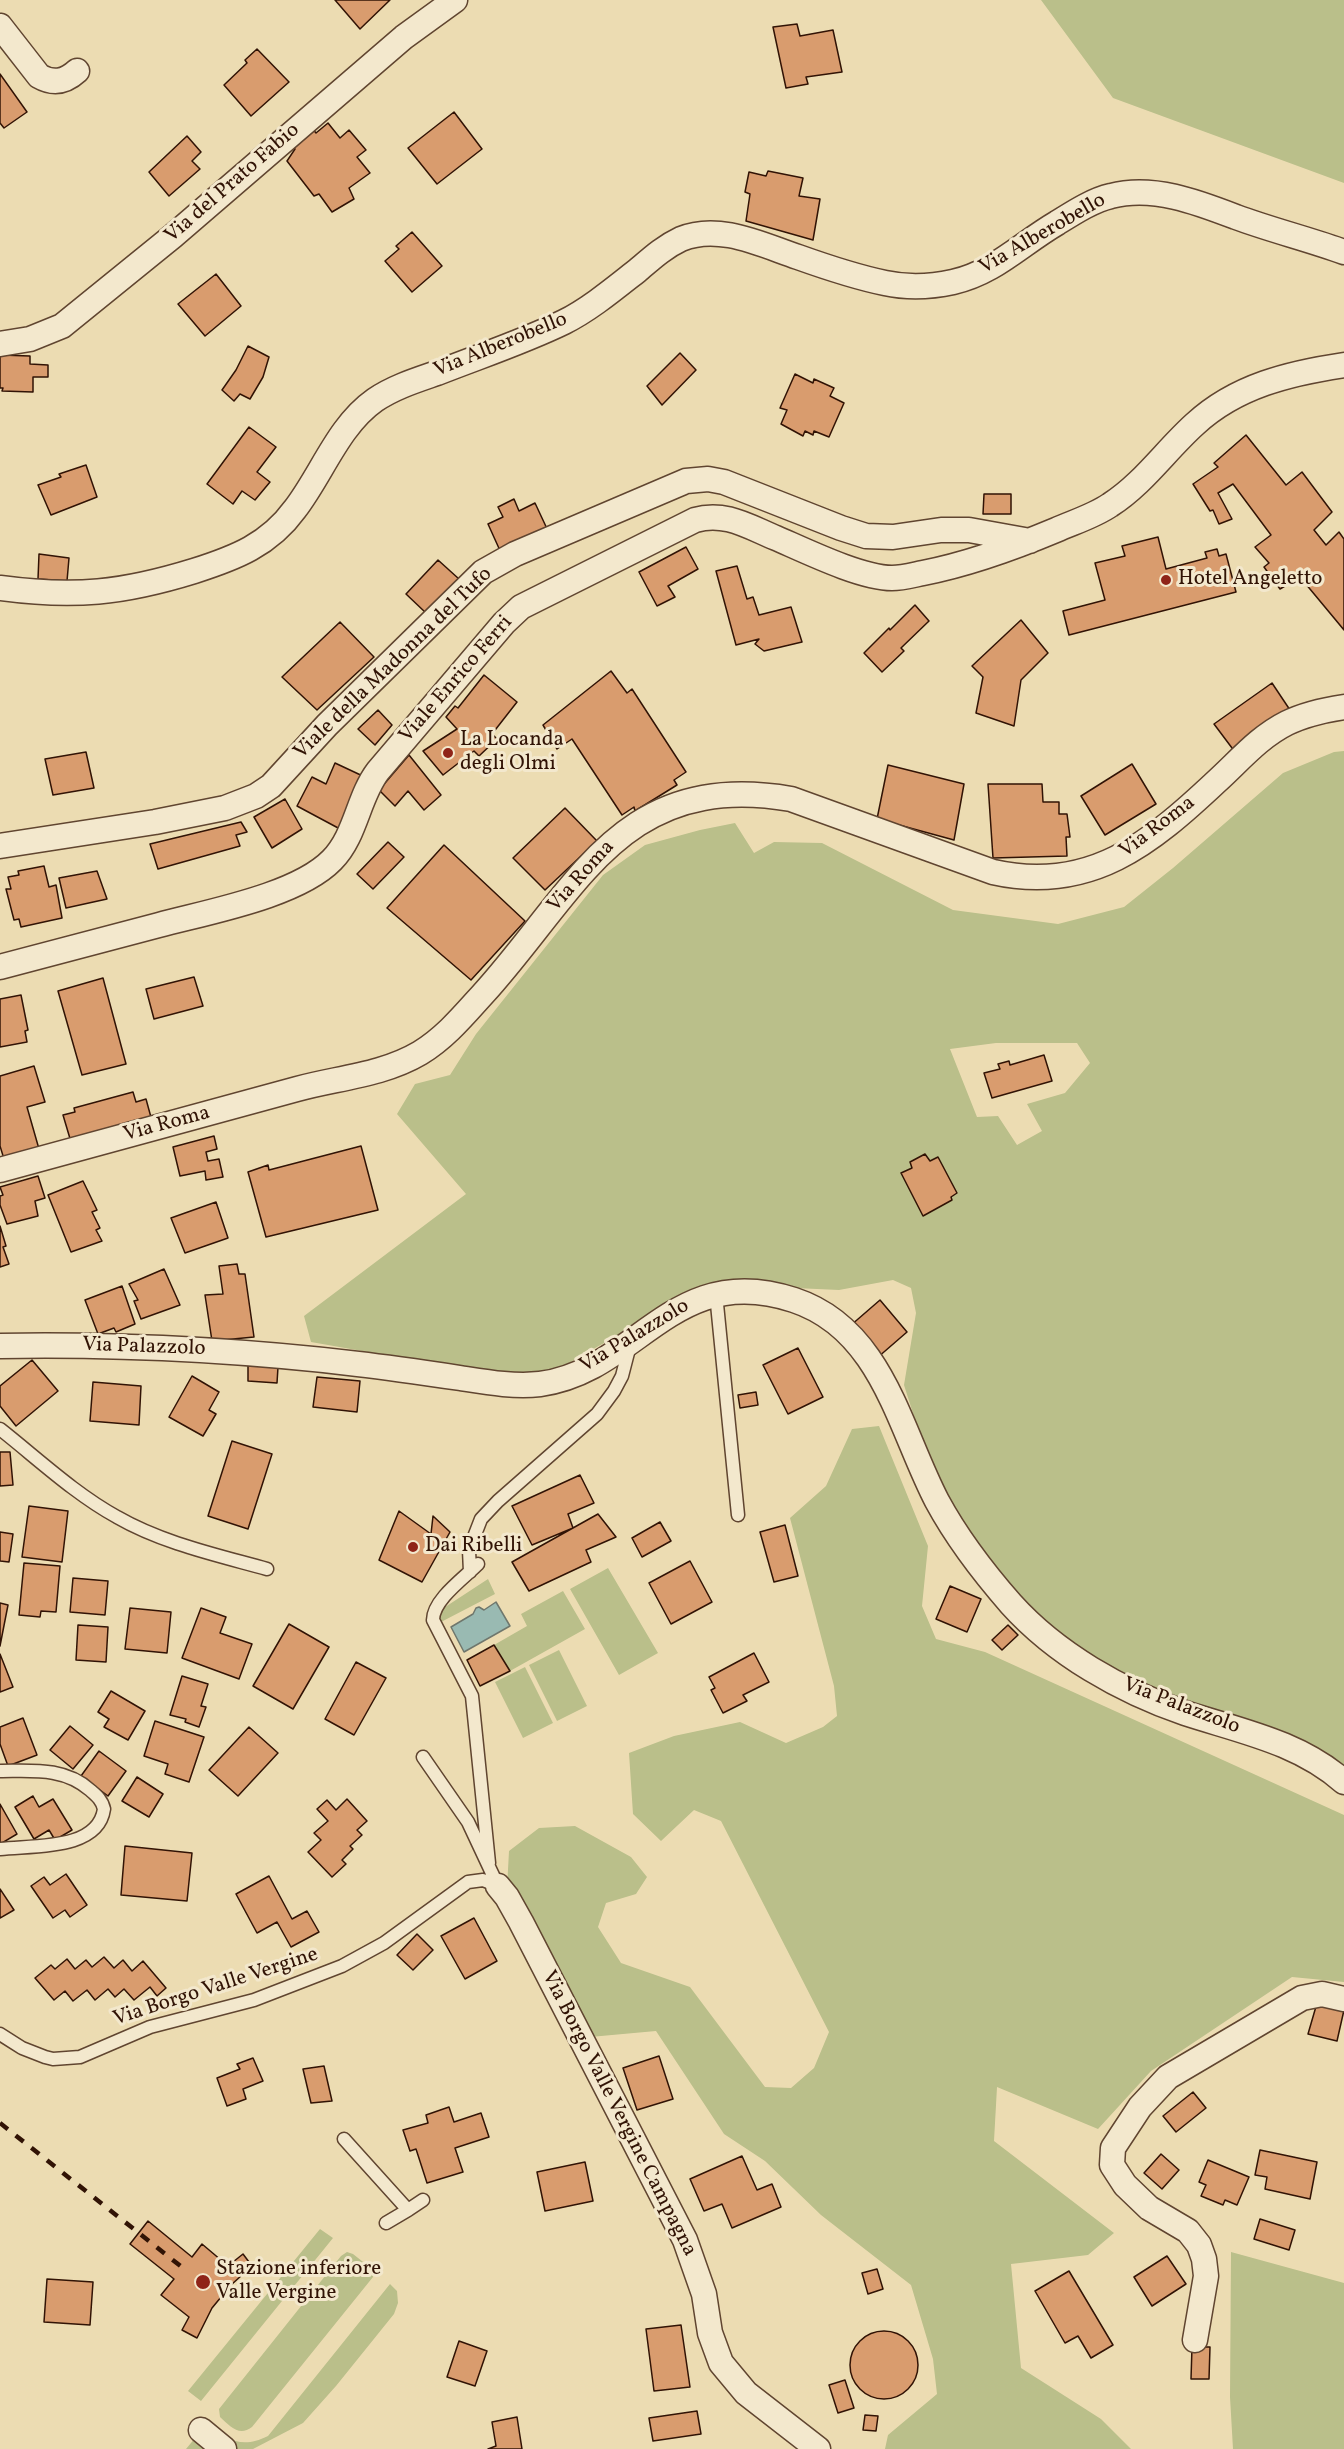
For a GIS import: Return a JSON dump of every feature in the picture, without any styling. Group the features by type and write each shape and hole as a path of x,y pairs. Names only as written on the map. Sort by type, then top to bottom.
{"street":[{"name":"Via del Prato Fabio","path":"0,344 30,339 62,326 173,236 405,37 455,0"},
{"path":"0,26 39,76 46,80 59,81 77,71"},
{"name":"Via Alberobello","path":"0,588 78,594 123,590 162,581 223,562 248,551 283,525 347,428 372,402 400,387 562,323 596,301 658,252 695,234 713,233 739,238 885,283 915,287 933,286 955,282 995,267 1056,223 1102,199 1143,192 1210,207 1344,252"},
{"name":"Viale Enrico Ferri","path":"0,967 248,902 291,885 316,872 338,853 367,786 378,771 512,614 540,595 695,520 717,516 736,521 860,572 891,578 959,565 1030,541 1093,515 1116,501 1195,424 1228,400 1284,376 1344,365"},
{"name":"Viale della Madonna del Tufo","path":"0,846 155,822 225,808 256,796 271,786 327,725 483,572 515,554 686,481 708,479 724,482 866,536 893,537 941,530 969,530 1030,541"},
{"name":"Via Roma","path":"0,1170 312,1085 376,1071 420,1053 453,1027 492,985 597,855 633,827 680,803 724,795 784,798 813,805 970,866 993,872 1025,877 1074,872 1111,862 1140,846 1188,807 1250,748 1276,729 1306,715 1344,707"},
{"name":"Via Palazzolo","path":"0,1346 256,1353 368,1365 482,1381 528,1384 551,1381 582,1370 678,1309 716,1294 766,1293 798,1301 828,1317 857,1342 876,1367 886,1384 921,1469 953,1528 1005,1597 1044,1635 1092,1669 1133,1691 1177,1710 1295,1749 1317,1761 1344,1782"},
{"name":"Via Borgo Valle Vergine Campagna","path":"498,1886 521,1922 685,2240 702,2286 710,2333 721,2363 746,2393 818,2449"},
{"path":"1195,2340 1206,2276 1199,2245 1188,2231 1149,2208 1125,2185 1112,2165 1113,2148 1152,2092 1182,2067 1302,1998 1322,1994 1344,1999"},
{"path":"201,2430 224,2449"}],"lane":[{"path":"716,1294 738,1515"},
{"path":"489,1863 472,1696 433,1620 433,1614 440,1601 474,1568 469,1550 481,1519 602,1408 622,1376 631,1340"},
{"path":"0,1429 94,1503 134,1527 209,1553 267,1569"},
{"path":"423,1757 468,1822 498,1886"},
{"path":"0,1772 47,1771 62,1774 87,1787 98,1796 104,1809 99,1824 84,1837 58,1844 0,1849"},
{"name":"Via Borgo Valle Vergine","path":"0,2034 22,2048 45,2057 53,2059 80,2057 150,2027 254,2000 342,1966 384,1943 468,1882 483,1880 498,1886"},
{"path":"344,2139 408,2210"},
{"path":"386,2223 423,2200"}],"green space":[{"path":"1041,0 1344,0 1344,183 1113,98"},
{"path":"1344,751 1344,1771 1295,1740 1122,1677 1061,1639 1013,1595 954,1515 924,1448 904,1385 916,1313 911,1288 893,1280 839,1290 707,1284 555,1371 504,1376 311,1342 304,1316 466,1194 397,1114 415,1084 450,1075 476,1034 603,875 645,845 735,823 754,853 774,842 822,843 953,910 1058,924 1124,907 1283,773 1334,752","holes":["996,1043 1077,1043 1090,1063 1065,1093 1027,1104 1042,1131 1017,1145 998,1116 977,1117 950,1049","925,1154 930,1161 938,1157 957,1193 951,1197 952,1200 902,1173 912,1168 910,1162"]},
{"path":"879,1426 928,1546 922,1606 936,1639 985,1652 1344,1815 1344,1982 1292,1977 1151,2071 1098,2129 997,2087 994,2141 1114,2233 1088,2255 1011,2264 1021,2368 1101,2419 1131,2449 885,2449 888,2435 937,2394 933,2359 911,2285 821,2215 765,2161 724,2134 656,2031 590,2037 507,1888 509,1851 539,1828 575,1826 631,1857 647,1877 636,1894 606,1903 598,1927 621,1963 690,1987 765,2087 791,2088 814,2068 829,2032 721,1821 694,1810 661,1841 633,1814 629,1753 674,1736 740,1722 786,1743 823,1727 837,1716 834,1686 790,1518 826,1486 852,1429"},
{"path":"608,1568 658,1653 619,1675 570,1589"},
{"path":"488,1579 495,1594 441,1622 436,1613"},
{"path":"563,1591 585,1629 510,1671 494,1645 527,1626 521,1614"},
{"path":"559,1650 587,1706 557,1721 529,1665"},
{"path":"525,1667 553,1723 523,1738 495,1682"},
{"path":"320,2229 333,2238 201,2401 188,2391"},
{"path":"347,2252 372,2269 373,2277 252,2427 239,2431 231,2427 220,2417 219,2409 341,2256"},
{"path":"1231,2252 1344,2283 1344,2449 1233,2449 1230,2397"},
{"path":"390,2284 397,2291 398,2303 394,2314 303,2423 253,2449 186,2449 205,2426 236,2441 251,2442 268,2436"}],"water":[{"path":"496,1602 510,1626 464,1652 451,1627 473,1614 476,1608 484,1610"}],"building":[{"path":"335,0 390,0 360,29"},
{"path":"797,24 800,36 833,30 842,72 806,77 808,84 786,88 773,27"},
{"path":"257,49 289,82 251,116 224,85 247,63 245,60"},
{"path":"0,74 27,112 4,128 0,123"},
{"path":"454,112 482,149 437,184 408,148"},
{"path":"328,123 340,138 349,130 366,150 357,157 370,173 349,188 354,199 332,212 319,194 314,196 287,161 295,149 289,142 311,127 316,133"},
{"path":"187,136 201,152 192,161 200,169 169,196 149,172"},
{"path":"768,171 803,178 799,196 820,199 813,240 746,221 750,194 745,192 749,172 766,176"},
{"path":"412,232 442,266 412,292 385,261 399,249 396,246"},
{"path":"216,274 241,306 205,336 178,304"},
{"path":"248,346 269,357 263,377 250,399 240,394 234,401 222,390 236,370"},
{"path":"680,353 696,370 662,405 647,386"},
{"path":"0,355 30,356 30,364 48,365 48,377 33,377 33,392 2,391 3,388 0,388"},
{"path":"795,374 813,383 814,379 834,388 830,396 844,403 829,437 814,431 813,435 805,431 803,436 781,424 787,410 780,408"},
{"path":"249,427 276,447 257,472 270,482 255,500 242,491 233,504 207,484"},
{"path":"1246,435 1286,485 1302,472 1332,512 1314,530 1326,545 1339,532 1344,539 1344,630 1300,577 1280,589 1264,567 1269,563 1255,547 1271,535 1233,484 1218,493 1232,519 1219,524 1213,510 1210,511 1193,484 1218,467 1214,463"},
{"path":"86,465 97,497 51,515 38,485 61,477 59,474"},
{"path":"984,494 1011,494 1011,514 983,514"},
{"path":"514,499 519,511 535,503 549,533 502,555 488,524 503,517 498,507"},
{"name":"Hotel Angeletto","path":"1158,537 1166,569 1207,558 1205,552 1217,549 1219,556 1226,554 1236,592 1069,635 1063,611 1105,600 1095,563 1125,556 1122,546"},
{"path":"686,547 698,569 668,586 675,597 657,606 639,572"},
{"path":"39,554 69,558 67,581 38,579"},
{"path":"438,560 459,579 426,613 406,594"},
{"path":"737,566 747,599 753,597 759,615 791,607 802,642 764,651 755,644 759,639 736,645 716,571"},
{"path":"915,605 929,621 901,648 904,651 882,672 864,653"},
{"path":"1021,620 1048,653 1021,680 1014,726 976,713 983,677 972,666"},
{"path":"340,622 374,657 317,710 282,677"},
{"path":"611,671 627,693 632,689 686,772 674,780 677,785 635,811 634,807 622,815 572,739 557,749 543,725"},
{"path":"484,675 517,702 492,734 497,739 479,756 474,751 443,775 423,751 457,729 446,717 455,706 458,708"},
{"path":"1272,683 1292,713 1235,752 1214,724"},
{"path":"378,710 392,725 375,745 358,729"},
{"path":"86,752 94,788 53,795 45,759"},
{"path":"409,755 441,795 424,810 408,791 395,806 379,790"},
{"path":"335,763 367,778 340,829 297,806 312,777 326,784"},
{"path":"1132,764 1156,804 1105,835 1081,796"},
{"path":"888,765 964,784 954,840 877,819"},
{"path":"988,784 1042,784 1043,802 1059,802 1059,814 1067,814 1070,837 1066,837 1067,856 993,858"},
{"path":"285,799 302,829 272,848 254,817"},
{"path":"565,808 597,841 545,890 513,858"},
{"path":"241,822 247,832 236,835 240,846 158,869 150,844"},
{"path":"388,842 404,857 373,889 357,874"},
{"path":"444,845 525,921 471,980 387,908"},
{"path":"44,866 49,887 56,885 62,918 21,927 19,919 14,920 6,889 11,889 8,877 19,875 18,871"},
{"path":"97,871 107,899 66,908 59,878"},
{"path":"194,977 203,1006 154,1019 146,989"},
{"path":"103,978 126,1064 82,1075 58,991"},
{"path":"21,995 28,1030 25,1031 27,1042 0,1047 0,999"},
{"path":"1044,1055 1052,1081 992,1098 984,1073 1000,1069 998,1064 1009,1061 1010,1065"},
{"path":"34,1066 45,1102 27,1107 39,1149 4,1159 0,1146 0,1076"},
{"path":"133,1092 136,1102 146,1099 152,1121 71,1142 63,1115 75,1112 74,1108"},
{"path":"214,1136 217,1149 206,1152 208,1161 219,1159 223,1177 206,1180 205,1171 180,1176 173,1147"},
{"path":"361,1146 378,1210 266,1237 248,1172 268,1165 269,1170"},
{"path":"925,1154 930,1161 938,1157 957,1193 951,1197 952,1200 923,1216 901,1173 912,1168 910,1162"},
{"path":"38,1176 45,1198 35,1201 38,1216 7,1224 0,1205 0,1196 3,1195 0,1187"},
{"path":"83,1181 97,1210 92,1212 100,1228 96,1230 102,1241 71,1252 48,1195"},
{"path":"216,1202 228,1238 185,1253 171,1218"},
{"path":"0,1226 6,1246 3,1247 9,1264 0,1267"},
{"path":"237,1264 239,1274 245,1274 254,1337 212,1341 205,1295 223,1294 219,1266"},
{"path":"164,1269 180,1305 141,1319 134,1301 138,1300 129,1284"},
{"path":"122,1286 135,1324 116,1332 114,1328 98,1334 85,1300"},
{"path":"880,1300 907,1332 877,1358 850,1326"},
{"path":"798,1348 823,1397 788,1414 763,1365"},
{"path":"32,1360 58,1391 16,1426 0,1406 0,1386"},
{"path":"248,1365 278,1367 277,1383 248,1381"},
{"path":"192,1376 219,1392 209,1410 216,1414 203,1436 169,1417"},
{"path":"317,1377 360,1381 357,1412 313,1407"},
{"path":"93,1382 141,1386 139,1425 90,1421"},
{"path":"756,1392 758,1405 740,1408 738,1395"},
{"path":"232,1441 272,1454 248,1529 208,1516"},
{"path":"0,1452 10,1452 13,1485 0,1486"},
{"path":"580,1475 594,1503 568,1514 573,1528 532,1545 512,1506"},
{"path":"29,1506 68,1511 62,1562 22,1557"},
{"name":"Dai Ribelli","path":"399,1511 431,1534 433,1516 450,1532 422,1582 379,1560"},
{"path":"598,1514 616,1537 586,1550 591,1562 529,1591 512,1562"},
{"path":"660,1522 671,1541 642,1557 632,1538"},
{"path":"785,1525 798,1576 774,1582 760,1532"},
{"path":"0,1532 13,1534 9,1562 0,1561"},
{"path":"690,1561 712,1602 671,1624 649,1583"},
{"path":"24,1563 60,1566 56,1612 41,1611 40,1617 19,1615"},
{"path":"73,1578 108,1581 105,1615 70,1612"},
{"path":"950,1586 981,1599 967,1632 936,1619"},
{"path":"0,1603 8,1605 0,1646"},
{"path":"130,1608 171,1612 167,1653 125,1649"},
{"path":"201,1608 226,1617 220,1633 252,1644 239,1679 182,1658"},
{"path":"289,1624 329,1647 293,1709 253,1686"},
{"path":"78,1625 108,1627 106,1662 76,1660"},
{"path":"1008,1625 1018,1635 1002,1650 992,1640"},
{"path":"494,1645 510,1671 480,1686 467,1660"},
{"path":"754,1653 769,1682 743,1695 747,1701 723,1713 711,1690 715,1688 709,1677"},
{"path":"0,1654 13,1687 0,1692"},
{"path":"356,1662 386,1678 354,1735 325,1719"},
{"path":"182,1676 208,1684 201,1706 206,1707 199,1727 185,1722 186,1719 170,1715"},
{"path":"111,1691 145,1711 128,1740 104,1727 109,1719 98,1712"},
{"path":"23,1718 37,1755 8,1766 0,1744 0,1727"},
{"path":"155,1721 204,1737 189,1782 165,1774 168,1764 144,1756"},
{"path":"70,1726 93,1745 73,1769 50,1750"},
{"path":"249,1727 278,1753 238,1796 209,1770"},
{"path":"99,1751 126,1771 108,1796 81,1776"},
{"path":"137,1777 163,1794 149,1817 122,1801"},
{"path":"33,1796 39,1807 53,1799 72,1830 55,1840 49,1830 34,1839 15,1807"},
{"path":"347,1799 367,1821 357,1830 362,1835 350,1846 353,1849 342,1860 346,1864 332,1877 308,1852 321,1840 314,1833 328,1821 317,1809 327,1800 336,1810"},
{"path":"0,1804 17,1834 0,1844"},
{"path":"125,1846 192,1853 187,1901 121,1895"},
{"path":"66,1874 87,1905 70,1917 65,1910 53,1918 31,1886 44,1877 50,1885"},
{"path":"269,1876 292,1919 307,1911 319,1932 291,1947 277,1922 257,1933 236,1894"},
{"path":"0,1889 14,1910 0,1918"},
{"path":"474,1918 497,1961 465,1979 441,1936"},
{"path":"417,1934 433,1950 413,1970 397,1955"},
{"path":"104,1957 114,1968 123,1960 132,1971 143,1961 166,1988 157,1996 150,1987 134,2000 124,1989 115,1997 108,1989 95,2000 87,1990 73,2001 65,1991 54,2000 35,1978 51,1965 55,1969 67,1959 75,1969 86,1960 92,1967"},
{"path":"1317,2003 1344,2010 1337,2041 1308,2034"},
{"path":"659,2056 673,2099 637,2110 623,2068"},
{"path":"253,2058 263,2081 243,2089 246,2099 227,2106 217,2078 240,2069 237,2064"},
{"path":"324,2066 332,2101 311,2103 303,2069"},
{"path":"1193,2092 1206,2108 1176,2132 1163,2116"},
{"path":"449,2107 454,2122 481,2113 489,2137 455,2148 463,2172 427,2183 416,2149 410,2151 403,2130 428,2123 426,2115"},
{"path":"1260,2150 1317,2162 1310,2199 1265,2189 1267,2177 1255,2175"},
{"path":"1161,2154 1179,2170 1162,2189 1144,2173"},
{"path":"742,2156 757,2190 772,2184 781,2207 732,2228 722,2204 704,2211 690,2179"},
{"path":"1208,2160 1249,2177 1237,2205 1225,2200 1223,2205 1201,2196 1206,2185 1199,2182"},
{"path":"585,2162 593,2201 545,2211 537,2172"},
{"path":"1260,2219 1295,2230 1289,2250 1254,2239"},
{"name":"Stazione inferiore Valle Vergine","path":"148,2221 192,2257 202,2244 228,2266 243,2254 252,2266 231,2285 212,2308 197,2338 182,2330 189,2317 161,2295 174,2279 130,2244"},
{"path":"1167,2256 1186,2284 1152,2306 1134,2277"},
{"path":"877,2269 883,2289 868,2294 862,2273"},
{"path":"1069,2271 1113,2345 1091,2358 1078,2336 1065,2343 1035,2291"},
{"path":"47,2279 93,2282 90,2325 44,2322"},
{"path":"681,2325 690,2387 654,2391 646,2329"},
{"path":"884,2331 897,2334 908,2341 915,2352 918,2365 915,2378 908,2389 897,2396 884,2399 871,2396 860,2389 853,2378 850,2365 853,2352 860,2341 871,2334"},
{"path":"459,2341 487,2351 475,2386 447,2377"},
{"path":"1192,2347 1210,2347 1209,2379 1191,2379"},
{"path":"845,2380 854,2408 838,2413 829,2385"},
{"path":"697,2411 701,2434 653,2441 649,2418"},
{"path":"865,2415 878,2416 876,2431 863,2430"},
{"path":"517,2417 522,2449 488,2449 496,2446 492,2422"}],"railway":[{"path":"0,2123 188,2272"}],"place":[{"name":"Hotel Angeletto","path":"1166,580"},
{"name":"La Locanda degli Olmi","path":"448,753"},
{"name":"Dai Ribelli","path":"413,1547"},
{"name":"Stazione inferiore Valle Vergine","path":"203,2282"}]}
